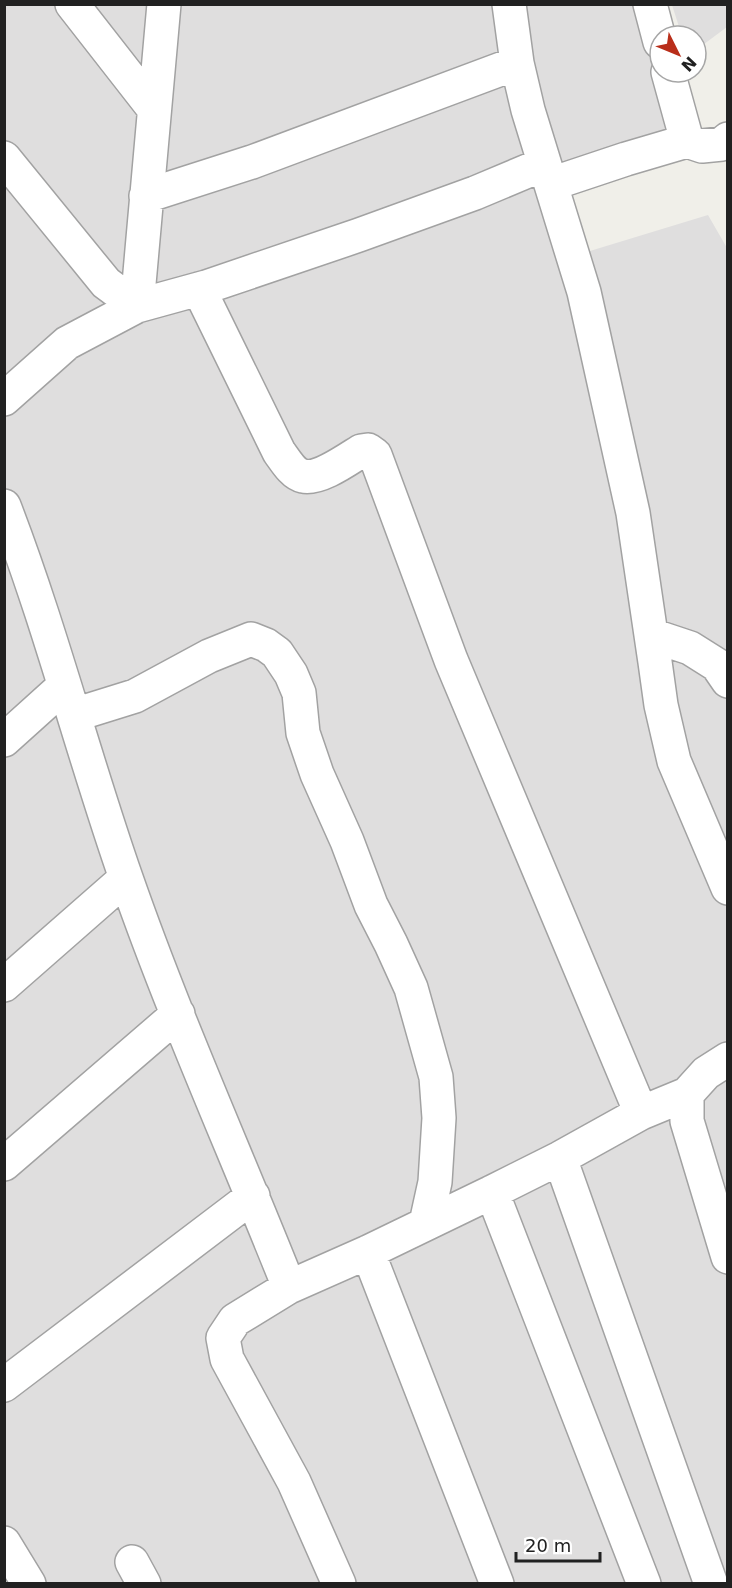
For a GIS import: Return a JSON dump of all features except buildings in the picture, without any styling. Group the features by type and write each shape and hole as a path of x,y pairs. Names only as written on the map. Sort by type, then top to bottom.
{"street":[{"path":"72,4 154,109"},
{"path":"137,306 164,4"},
{"path":"509,4 517,63 528,110 584,292 621,458 633,513 661,705 674,760 728,888"},
{"path":"650,4 655,24"},
{"path":"146,196 252,162 517,63"},
{"path":"671,84 687,141"},
{"path":"4,399 67,343 137,306 199,289 380,228 475,193 548,174 626,159 687,141 702,146 726,145"},
{"path":"4,158 106,283 137,306"},
{"path":"199,289 279,452 292,470 303,476 319,475 362,451 368,450 375,455 451,660 641,1113"},
{"path":"4,506 15,568 69,701 126,878 177,1014 289,1287"},
{"path":"651,635 690,648 717,665 728,681"},
{"path":"4,740 69,701 135,696 209,656 251,639 266,645 277,653 291,674 299,693 303,733 317,774 347,841 370,905 411,988 436,1077 439,1119 435,1182 426,1223"},
{"path":"4,985 126,878"},
{"path":"4,1164 177,1014"},
{"path":"339,1584 294,1482 227,1359 223,1338 235,1320 289,1287 492,1192 560,1158 641,1113 687,1094 706,1073 728,1059"},
{"path":"687,1094 687,1121 728,1257"},
{"path":"560,1158 711,1584"},
{"path":"492,1192 644,1584"},
{"path":"4,1385 253,1196"},
{"path":"368,1252 497,1584"},
{"path":"4,1543 29,1584"}],"shaded area":[{"path":"5,5 645,5 651,24 648,24 648,84 665,84 683,132 541,186 567,258 708,215 727,248 727,1583 5,1584"},
{"path":"672,5 727,5 727,27 708,41 708,24 678,24"}]}
